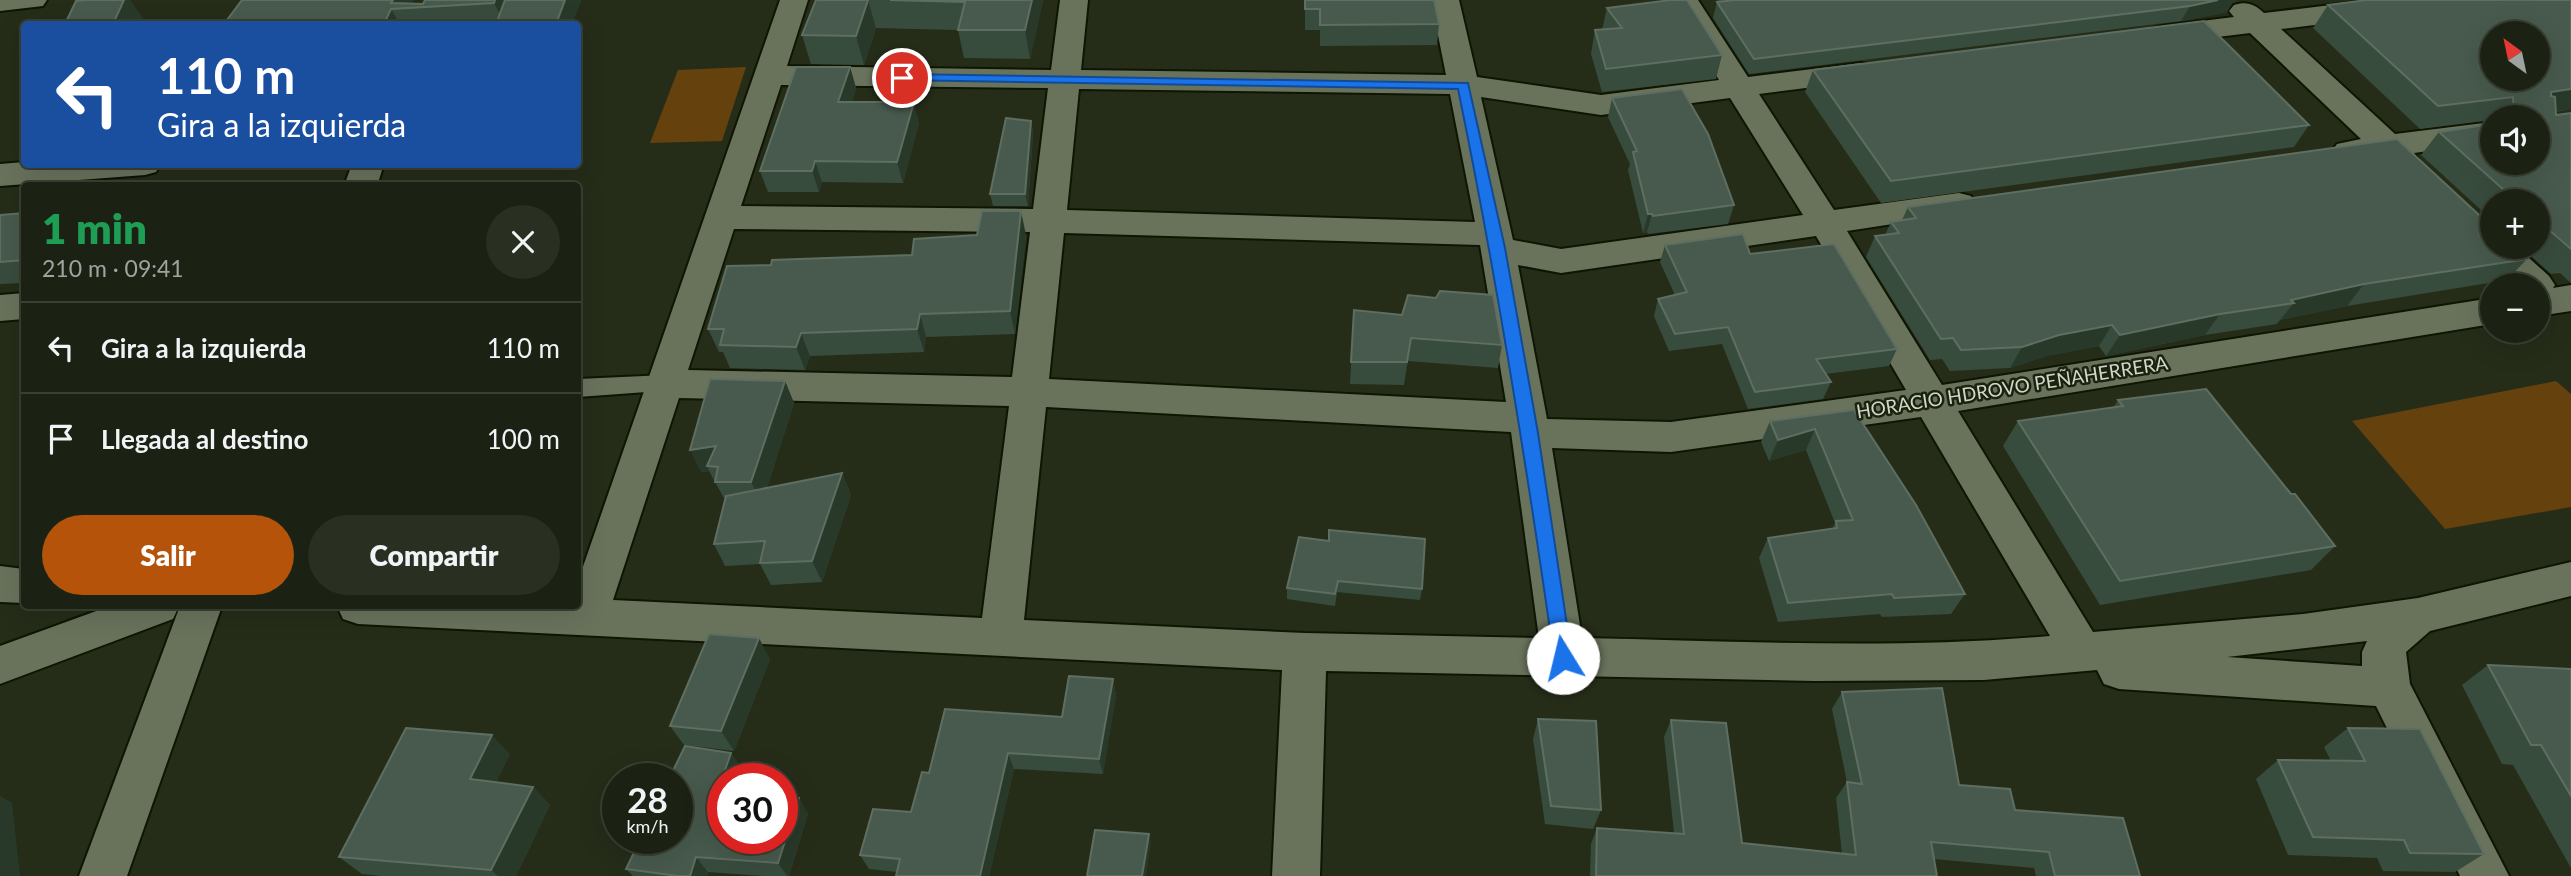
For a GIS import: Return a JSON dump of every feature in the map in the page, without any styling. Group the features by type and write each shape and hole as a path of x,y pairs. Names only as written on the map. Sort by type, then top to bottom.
{"street":[{"path":"0,2 33,0"},
{"path":"587,615 794,0"},
{"path":"1001,636 1074,0"},
{"path":"1445,0 1496,242 1528,426 1563,658"},
{"path":"1684,0 1825,223 2082,652"},
{"path":"2232,0 2426,181"},
{"path":"2134,38 2444,0"},
{"path":"767,75 1464,85 1601,105 1889,69"},
{"path":"2319,155 2480,134"},
{"path":"0,175 92,168"},
{"path":"722,217 1050,221 1496,242 1561,261 1989,200"},
{"path":"2509,259 2524,273"},
{"path":"0,308 21,306"},
{"name":"HORACIO HDROVO PEÑAHERRERA","path":"666,384 1030,392 1671,437 1932,401 2480,313"},
{"path":"1984,661 2303,632 2418,615 2571,579"},
{"path":"0,584 21,586"},
{"path":"0,664 150,609"},
{"path":"103,876 200,609"},
{"path":"434,609 1305,652 1563,658 1984,661 2389,687"},
{"path":"2418,615 2390,637 2382,664 2389,687 2485,876"},
{"path":"1296,876 1305,652"}],"lane":[{"path":"581,388 666,384"}],"shaded area":[{"path":"746,67 722,141 650,143 678,70"},
{"path":"2556,381 2571,394 2571,507 2445,529 2352,421"}],"building":[{"path":"124,0 114,21 66,21 76,1"},
{"path":"242,0 393,0 391,3 423,4 425,0 495,0 494,3 391,9 385,21 226,21"},
{"path":"505,0 565,0 557,21 497,21"},
{"path":"816,0 868,0 856,36 802,35"},
{"path":"890,0 1032,0 1025,30 958,30 965,2"},
{"path":"1305,0 1434,0 1439,24 1320,25 1320,9 1305,9"},
{"path":"1687,0 1722,55 1606,69 1595,30 1622,28 1607,8"},
{"path":"2218,0 2190,6 1754,59 1717,2"},
{"path":"2367,0 2571,0 2571,89 2551,92 2551,96 2555,97 2556,115 2571,113 2571,249 2550,231 2550,189 2503,189 2487,175 2550,175 2550,105 2513,105 2513,97 2438,106 2328,5"},
{"path":"2204,21 2309,125 1891,181 1813,70"},
{"path":"796,67 850,67 838,102 914,102 897,162 815,161 812,171 760,171"},
{"path":"1682,89 1708,134 1734,205 1653,216 1648,214 1633,152 1637,151 1612,98"},
{"path":"1006,118 1031,121 1025,194 990,194"},
{"path":"2480,126 2480,169 2439,132"},
{"path":"2397,139 2480,216 2480,259 2527,259 2364,284 2291,300 2294,303 2220,314 2120,335 2112,325 2059,335 2022,347 1961,350 1953,338 1941,339 1875,236 1899,233 1891,222 1916,218 1908,207"},
{"path":"982,211 1021,211 1010,311 920,314 917,329 801,333 796,347 720,345 724,329 708,329 727,266 771,265 772,260 912,255 914,239 977,235"},
{"path":"21,213 21,260 0,262 0,215"},
{"path":"1743,234 1750,254 1834,244 1897,349 1816,359 1831,382 1755,392 1728,327 1675,334 1658,299 1687,292 1665,245"},
{"path":"1440,291 1493,295 1502,345 1411,338 1407,362 1351,362 1354,310 1402,315 1408,295 1436,298"},
{"path":"710,379 785,381 751,482 715,482 718,467 707,466 716,446 690,450"},
{"path":"2206,389 2291,494 2295,494 2335,546 2120,581 2018,421 2123,406 2118,400"},
{"path":"1854,410 1916,505 1965,594 1894,598 1892,594 1788,603 1768,538 1837,528 1836,521 1853,520 1815,429 1778,440 1770,421"},
{"path":"842,473 812,561 760,563 765,541 714,544 726,496"},
{"path":"1329,530 1425,539 1422,589 1338,581 1335,594 1287,588 1299,537 1329,541"},
{"path":"709,634 759,638 721,731 670,726"},
{"path":"2488,665 2571,669 2571,796 2541,745 2531,745"},
{"path":"1069,676 1113,679 1099,759 1008,753 980,876 896,876 900,859 860,855 873,809 911,812 922,772 929,773 945,709 1062,717"},
{"path":"1942,688 1959,785 2010,789 2015,810 2123,818 2140,876 2055,876 2049,852 1931,842 1937,876 1596,876 1597,828 1684,834 1671,720 1726,723 1742,843 1856,855 1847,782 1862,784 1842,692"},
{"path":"1538,719 1596,721 1601,810 1551,806"},
{"path":"406,728 492,735 470,779 533,787 491,870 339,857"},
{"path":"2348,728 2420,729 2484,854 2410,853 2404,840 2313,837 2278,760 2365,761"},
{"path":"685,746 731,753 728,763 707,763 707,854 781,854 778,863 696,857 690,876 626,869 633,854 693,854 693,763 677,763"},
{"path":"1095,830 1149,834 1142,876 1087,876"}],"route":[{"path":"902,78 1464,85 1498,248 1530,433 1563,658"}]}
